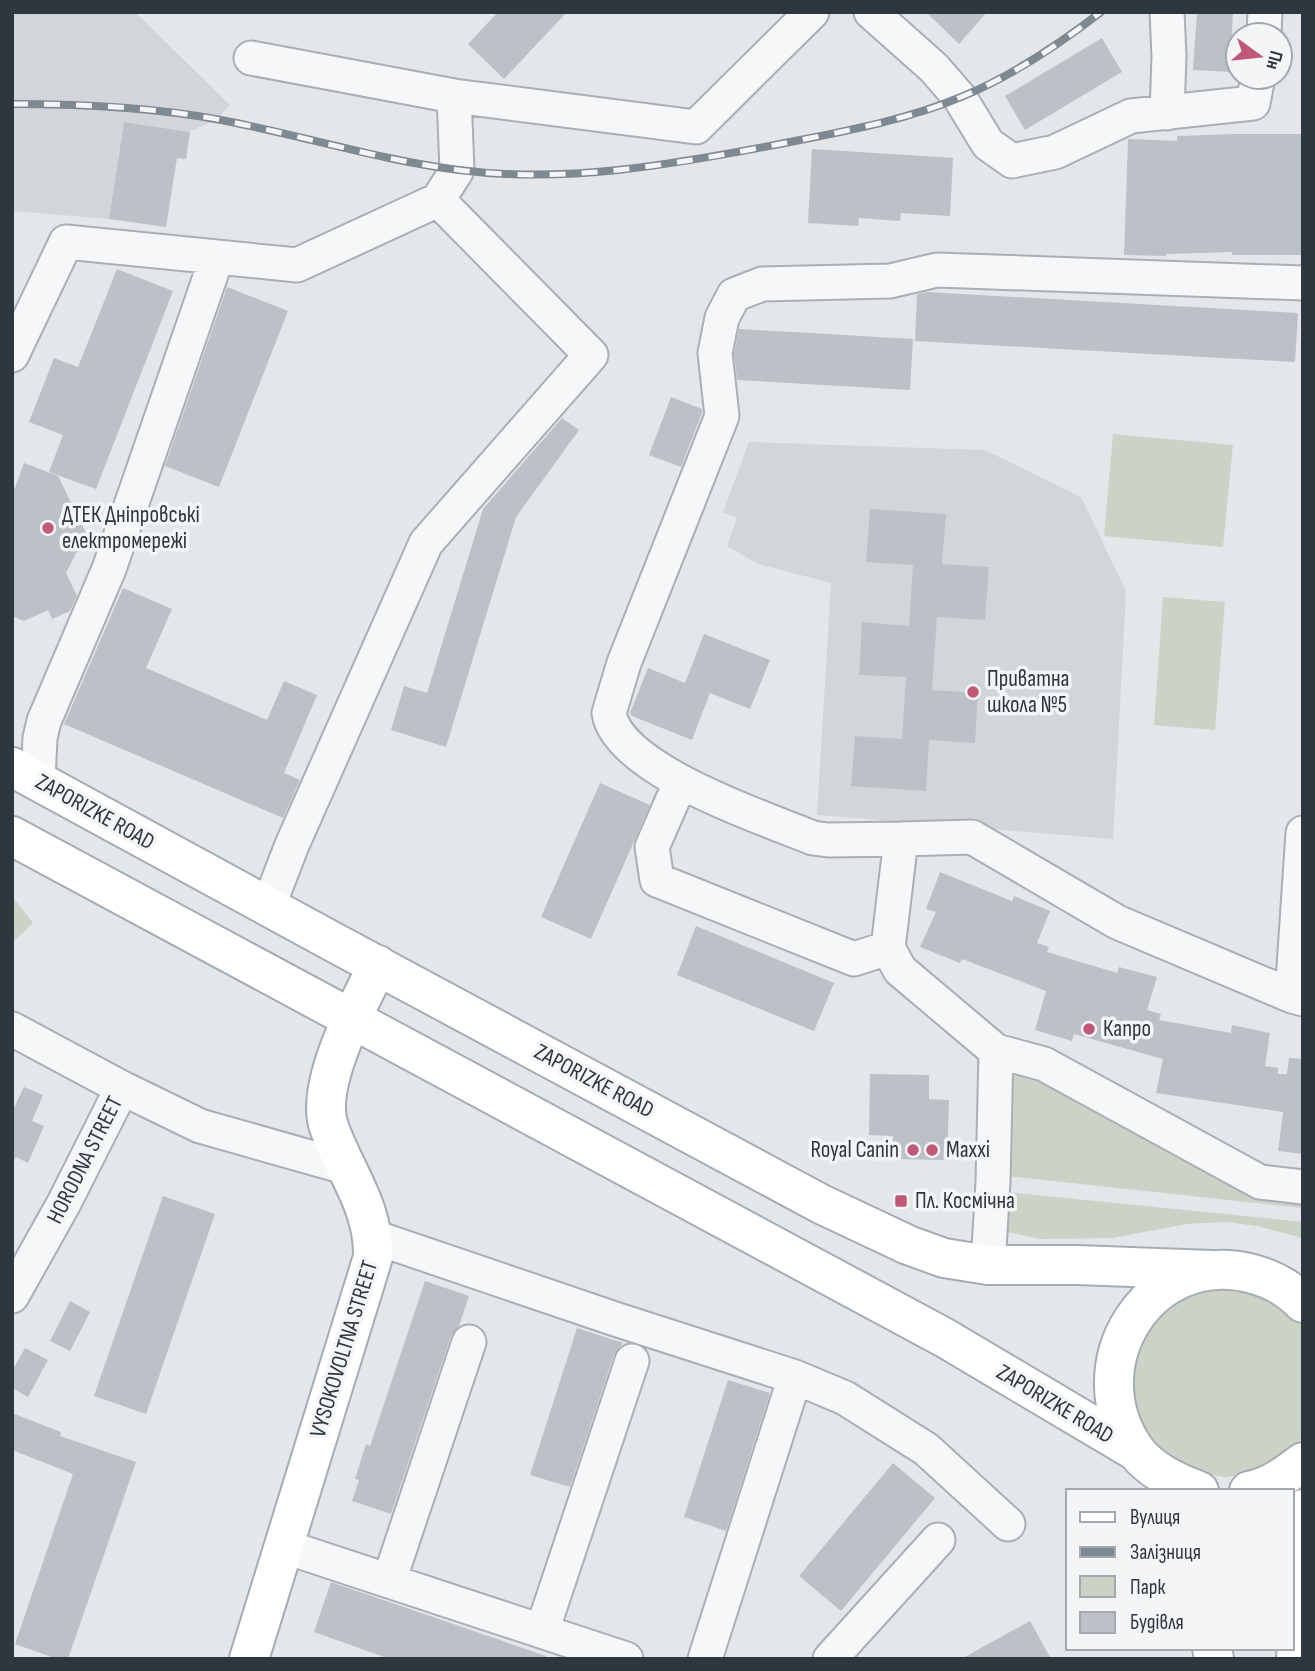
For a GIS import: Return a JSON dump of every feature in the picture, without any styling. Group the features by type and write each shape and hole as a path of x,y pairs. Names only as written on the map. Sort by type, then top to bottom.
{"main road":[{"name":"ZAPORIZKE ROAD","path":"25,773 268,907 821,1204 908,1245 944,1258 988,1265 1077,1265 1303,1275"},
{"name":"ZAPORIZKE ROAD","path":"12,836 945,1338 1147,1470 1193,1489"},
{"name":"VYSOKOVOLTNA STREET","path":"249,1659 373,1257 374,1237 369,1216 327,1124 328,1092 341,1042 378,965"},
{"path":"1147,1470 1120,1422 1112,1388 1116,1353 1131,1321 1154,1294 1185,1277 1226,1271 1266,1278 1295,1294 1303,1303"},
{"path":"1254,1489 1284,1477 1303,1462"},
{"path":"1296,1659 1303,1509"}],"street":[{"path":"251,58 454,96 696,127 812,12"},
{"path":"871,12 934,68 960,98 988,144 1012,161 1055,152 1131,116 1253,103 1255,91"},
{"path":"1167,12 1167,113"},
{"path":"12,355 66,242 297,265 438,200 457,170 454,96"},
{"path":"268,907 292,845 426,543 591,355 438,200"},
{"path":"25,773 44,721 109,569 217,257"},
{"path":"1303,283 937,270 890,281 761,284 734,295 722,318 715,353 722,415 624,663 608,713 621,737 652,766 680,783 813,838 828,841 972,837 1118,922 1297,997 1303,832"},
{"path":"680,783 652,847 657,880 854,959 888,948"},
{"path":"901,839 888,948 900,970 996,1051 1044,1064 1259,1182 1303,1187"},
{"path":"12,1029 121,1088"},
{"path":"988,1265 996,1051"},
{"name":"HORODNA STREET","path":"12,1296 64,1203 121,1088 200,1126 348,1168"},
{"path":"374,1237 795,1377 845,1398 926,1449 1008,1524"},
{"path":"388,1581 469,1342"},
{"path":"542,1631 632,1361"},
{"path":"705,1659 795,1377"},
{"path":"830,1659 938,1540"},
{"path":"283,1546 626,1659"}],"shaded area":[{"path":"12,12 135,12 230,105 217,119 190,132 124,122 109,219 12,211"},
{"name":"Приватна школа №5","path":"749,442 985,450 1081,497 1126,591 1113,839 817,815 831,583 758,564 727,546 737,518 723,512"}],"green space":[{"path":"1113,434 1233,445 1223,547 1104,536"},
{"path":"1163,597 1225,602 1215,730 1154,725"},
{"path":"12,896 33,923 12,943"},
{"path":"1020,1071 1303,1194 1303,1208 998,1175 1011,1078"},
{"path":"997,1191 1303,1222 1303,1238 1257,1226 1226,1222 1187,1224 1112,1238 1040,1239 1008,1232 1002,1226"},
{"path":"1200,1287 1250,1287 1293,1312 1303,1324 1303,1436 1293,1449 1273,1464 1249,1474 1224,1477 1200,1473 1156,1448 1131,1405 1131,1355 1156,1311"}],"building":[{"path":"498,12 567,12 504,79 468,44"},
{"path":"926,12 987,12 959,44"},
{"path":"1197,12 1233,12 1233,21 1224,21 1224,72 1193,70"},
{"path":"1102,38 1122,72 1025,130 1005,96"},
{"path":"124,122 190,132 186,159 177,158 166,227 109,219"},
{"path":"1302,134 1301,255 1232,255 1232,252 1166,256 1124,255 1128,139 1177,141 1177,136"},
{"path":"812,149 953,158 950,216 901,213 900,221 859,218 858,226 808,223"},
{"path":"117,269 173,291 96,489 49,472 63,435 29,422 54,358 78,367"},
{"path":"227,287 288,311 219,487 165,466"},
{"path":"927,292 1298,313 1295,362 915,341 917,294"},
{"path":"739,329 913,339 910,390 737,380 734,354"},
{"path":"671,397 702,409 681,467 649,455"},
{"path":"562,418 579,430 516,517 446,747 391,730 404,686 427,693 483,509"},
{"name":"ДТЕК Дніпровські електромережі","path":"24,463 58,476 92,545 76,553 66,573 77,596 70,611 52,619 48,610 24,621 12,616 12,489 15,488"},
{"path":"870,509 946,514 942,564 989,567 985,620 937,617 932,690 978,693 975,743 929,740 926,791 851,786 855,736 902,739 906,677 859,675 862,622 909,626 913,565 866,562"},
{"path":"123,588 172,609 146,668 267,720 284,681 317,695 284,773 300,780 283,818 64,724"},
{"path":"704,634 770,660 750,709 710,693 692,740 632,716 630,713 648,668 685,683"},
{"path":"600,783 650,805 591,939 541,917"},
{"path":"940,872 1012,901 1014,896 1050,911 1037,943 1049,947 1047,952 1117,973 1119,967 1157,977 1147,1010 1161,1014 1159,1020 1231,1033 1232,1025 1270,1033 1265,1066 1278,1068 1278,1074 1287,1074 1289,1058 1303,1059 1303,1154 1278,1151 1283,1112 1156,1093 1163,1059 1074,1034 1072,1041 1035,1030 1046,991 962,959 960,963 920,947 936,912 926,909"},
{"path":"696,926 834,983 814,1031 677,975"},
{"path":"870,1074 929,1075 929,1099 949,1100 947,1160 892,1159 893,1136 869,1135"},
{"path":"24,1087 43,1095 32,1121 44,1126 28,1163 16,1157 12,1165 12,1112"},
{"path":"163,1196 215,1214 146,1414 94,1396"},
{"path":"425,1281 469,1296 459,1326 451,1336 391,1514 352,1501 359,1480 355,1479 366,1444 370,1446"},
{"path":"70,1301 90,1312 70,1351 50,1341"},
{"path":"577,1328 623,1343 614,1355 570,1487 530,1475"},
{"path":"25,1348 48,1360 28,1397 12,1388 12,1371"},
{"path":"728,1380 770,1393 726,1531 684,1517"},
{"path":"12,1413 61,1432 60,1436 136,1462 68,1659 57,1659 15,1644 73,1474 12,1450"},
{"path":"893,1463 935,1498 841,1611 799,1576"},
{"path":"331,1582 546,1656 545,1659 390,1659 314,1632"},
{"path":"1030,1621 1051,1659 961,1659"}],"railway":[{"path":"12,104 117,107 170,112 251,126 399,160 459,170 540,175 620,170 740,151 849,130 917,113 980,89 1016,70 1101,12"}],"place":[{"name":"ДТЕК Дніпровські електромережі","path":"48,528"},
{"name":"Приватна школа №5","path":"973,692"},
{"name":"Капро","path":"1089,1029"},
{"name":"Royal Canin","path":"913,1150"},
{"name":"Maxxi","path":"932,1150"},
{"name":"Пл. Космічна","path":"901,1201"}]}
